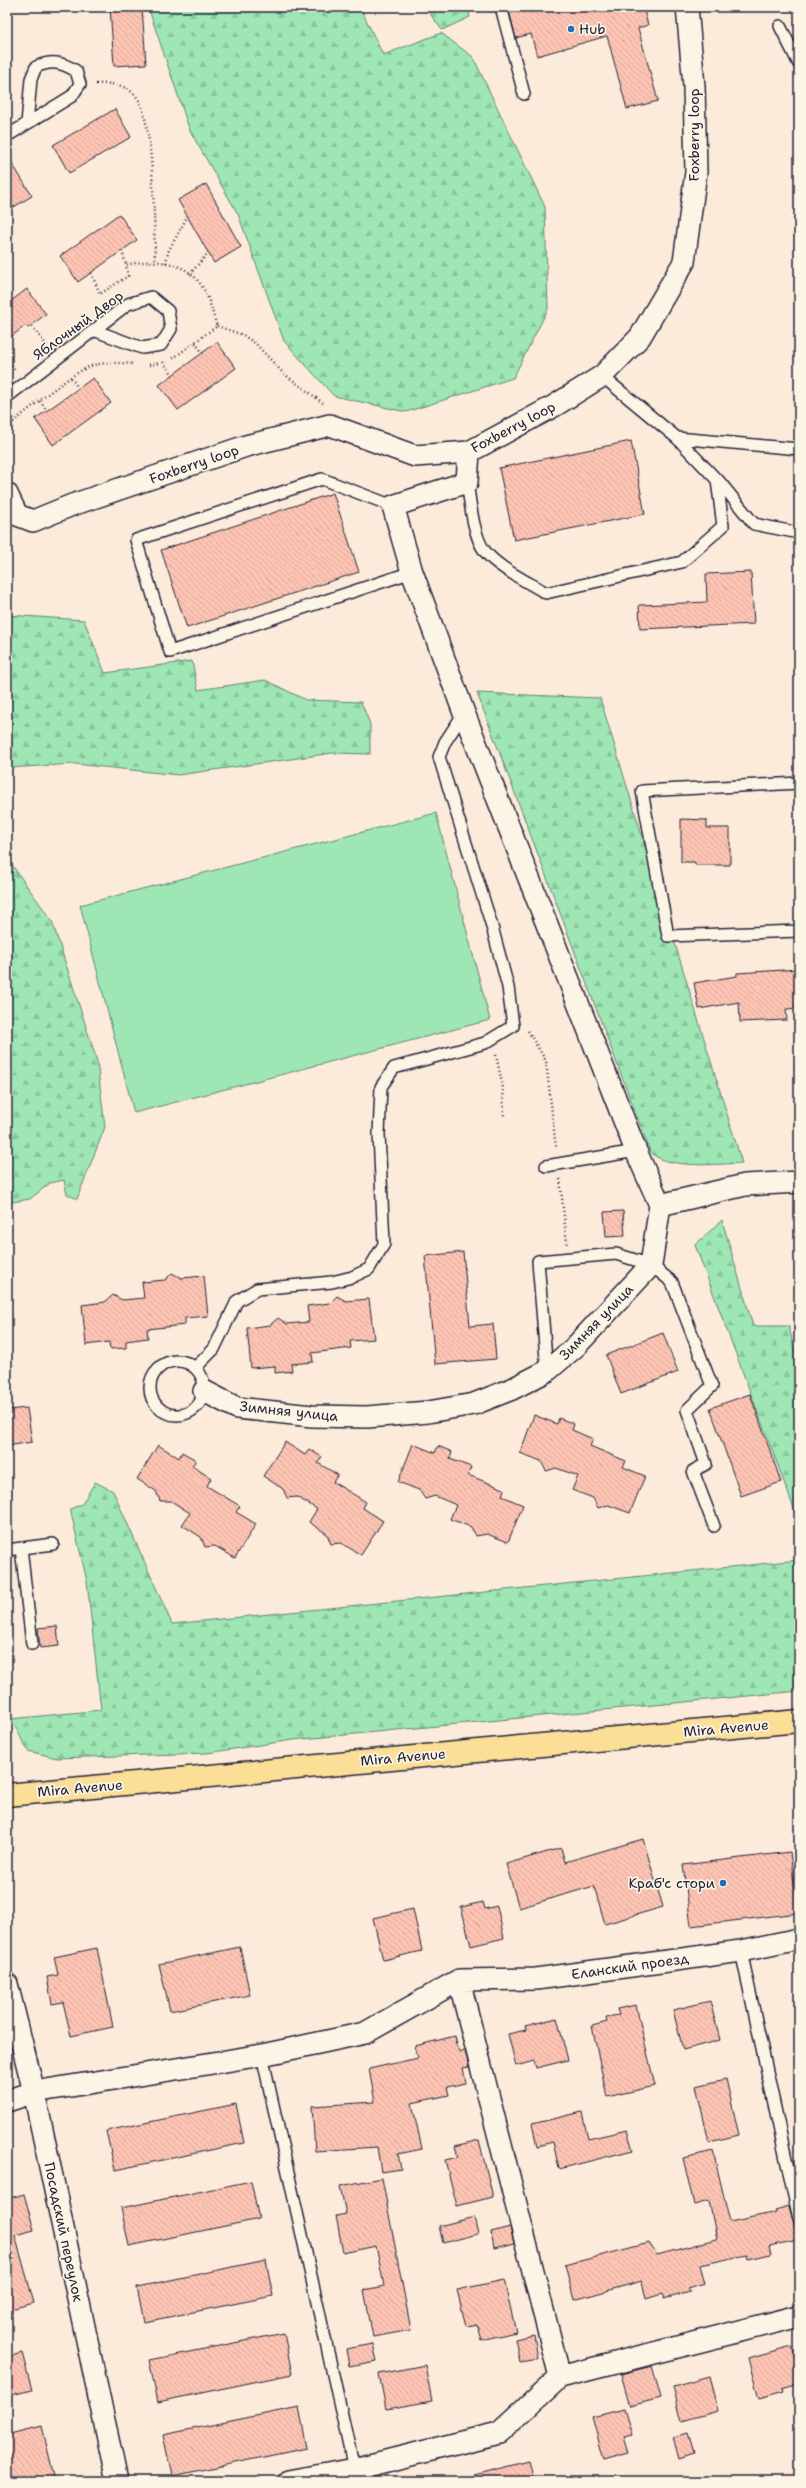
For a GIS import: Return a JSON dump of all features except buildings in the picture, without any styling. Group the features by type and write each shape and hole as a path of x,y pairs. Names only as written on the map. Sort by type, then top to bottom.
{"main road":[{"name":"Mira Avenue","path":"7,1795 799,1721"}],"street":[{"name":"Foxberry loop","path":"7,494 17,515 33,521 72,505 246,446 330,425 415,456 469,452 554,406 602,376 640,337 684,262 696,172 694,86 687,7"},
{"path":"469,452 467,482 393,506 412,572 464,713 636,1151 660,1205 651,1265"},
{"path":"660,1205 746,1185 799,1182"},
{"name":"Зимняя улица","path":"204,1391 237,1408 312,1416 367,1417 428,1412 474,1404 512,1389 547,1371 576,1347 651,1265"},
{"name":"Еланский проезд","path":"460,1980 536,1979 741,1951 799,1939"},
{"path":"7,2101 34,2092 262,2055 365,2033 460,1980 560,2378"},
{"name":"Посадский переулок","path":"7,1984 34,2092 116,2481"},
{"path":"289,2481 354,2469 499,2433 560,2378 799,2316"}],"lane":[{"path":"501,7 524,94"},
{"path":"780,26 799,64"},
{"path":"7,136 27,124 72,96 80,84 76,71 58,62 45,63 36,67 31,79 27,124"},
{"name":"Яблочный Двор","path":"7,397 96,331 128,304 151,297 168,311 171,329 161,345 142,348 96,331"},
{"path":"602,376 677,438 717,480 754,524 799,533"},
{"path":"677,438 799,450"},
{"path":"393,506 322,479 136,540 170,652 412,572"},
{"path":"467,482 477,533 484,550 502,566 546,593 682,562 723,526 717,480"},
{"path":"196,1367 214,1349 237,1301 257,1289 332,1282 352,1278 369,1269 384,1244 379,1134 381,1087 394,1068 485,1043 513,1026 508,987 491,923 439,758 445,742 464,713"},
{"path":"799,783 642,791 668,936 799,931"},
{"path":"546,1166 636,1151"},
{"path":"547,1371 538,1261 616,1254 651,1265 672,1282 712,1386 687,1410 706,1464 693,1471 714,1526"},
{"path":"179,1360 196,1367 204,1382 204,1391 197,1407 182,1414 165,1412 152,1399 151,1380 161,1365 179,1360"},
{"path":"7,1550 53,1544"},
{"path":"21,1548 32,1644"},
{"path":"741,1951 799,2219"},
{"path":"262,2055 354,2469"}],"path":[{"path":"80,84 115,83 127,89 141,103 145,117 154,192 155,261"},
{"path":"166,263 168,252 187,216"},
{"path":"122,250 126,265"},
{"path":"190,274 208,253"},
{"path":"92,273 100,294"},
{"path":"32,326 57,360"},
{"path":"216,326 243,335 256,344 283,373 324,403"},
{"path":"195,343 203,353"},
{"path":"163,362 173,375"},
{"path":"71,378 79,389"},
{"path":"40,402 47,411"},
{"path":"513,1018 526,1028 546,1060 568,1259"},
{"path":"492,1039 501,1074 504,1116"}],"green space":[{"path":"148,7 360,7 383,55 441,33 473,57 545,207 548,309 513,378 406,412 334,396 284,341 238,214 190,131"},
{"path":"425,7 468,7 470,17 442,30"},
{"path":"7,615 84,620 105,673 192,661 198,690 265,680 306,700 361,702 370,724 370,754 333,753 178,775 75,764 7,768"},
{"path":"477,693 600,698 742,1163 707,1165 679,1163 667,1161 657,1157 650,1151"},
{"path":"436,813 490,1020 134,1113 80,905"},
{"path":"7,858 52,921 97,1061 105,1127 77,1199 67,1194 64,1180 50,1183 30,1199 7,1203"},
{"path":"722,1220 753,1326 789,1326 799,1373 799,1522 695,1245"},
{"path":"95,1482 113,1491 172,1624 799,1560 799,1691 293,1740 207,1753 57,1758 28,1751 11,1719 101,1710 87,1581 70,1509 82,1504"}],"place":[{"name":"Hub","path":"571,29"},
{"name":"Краб'с стори","path":"723,1883"}]}
